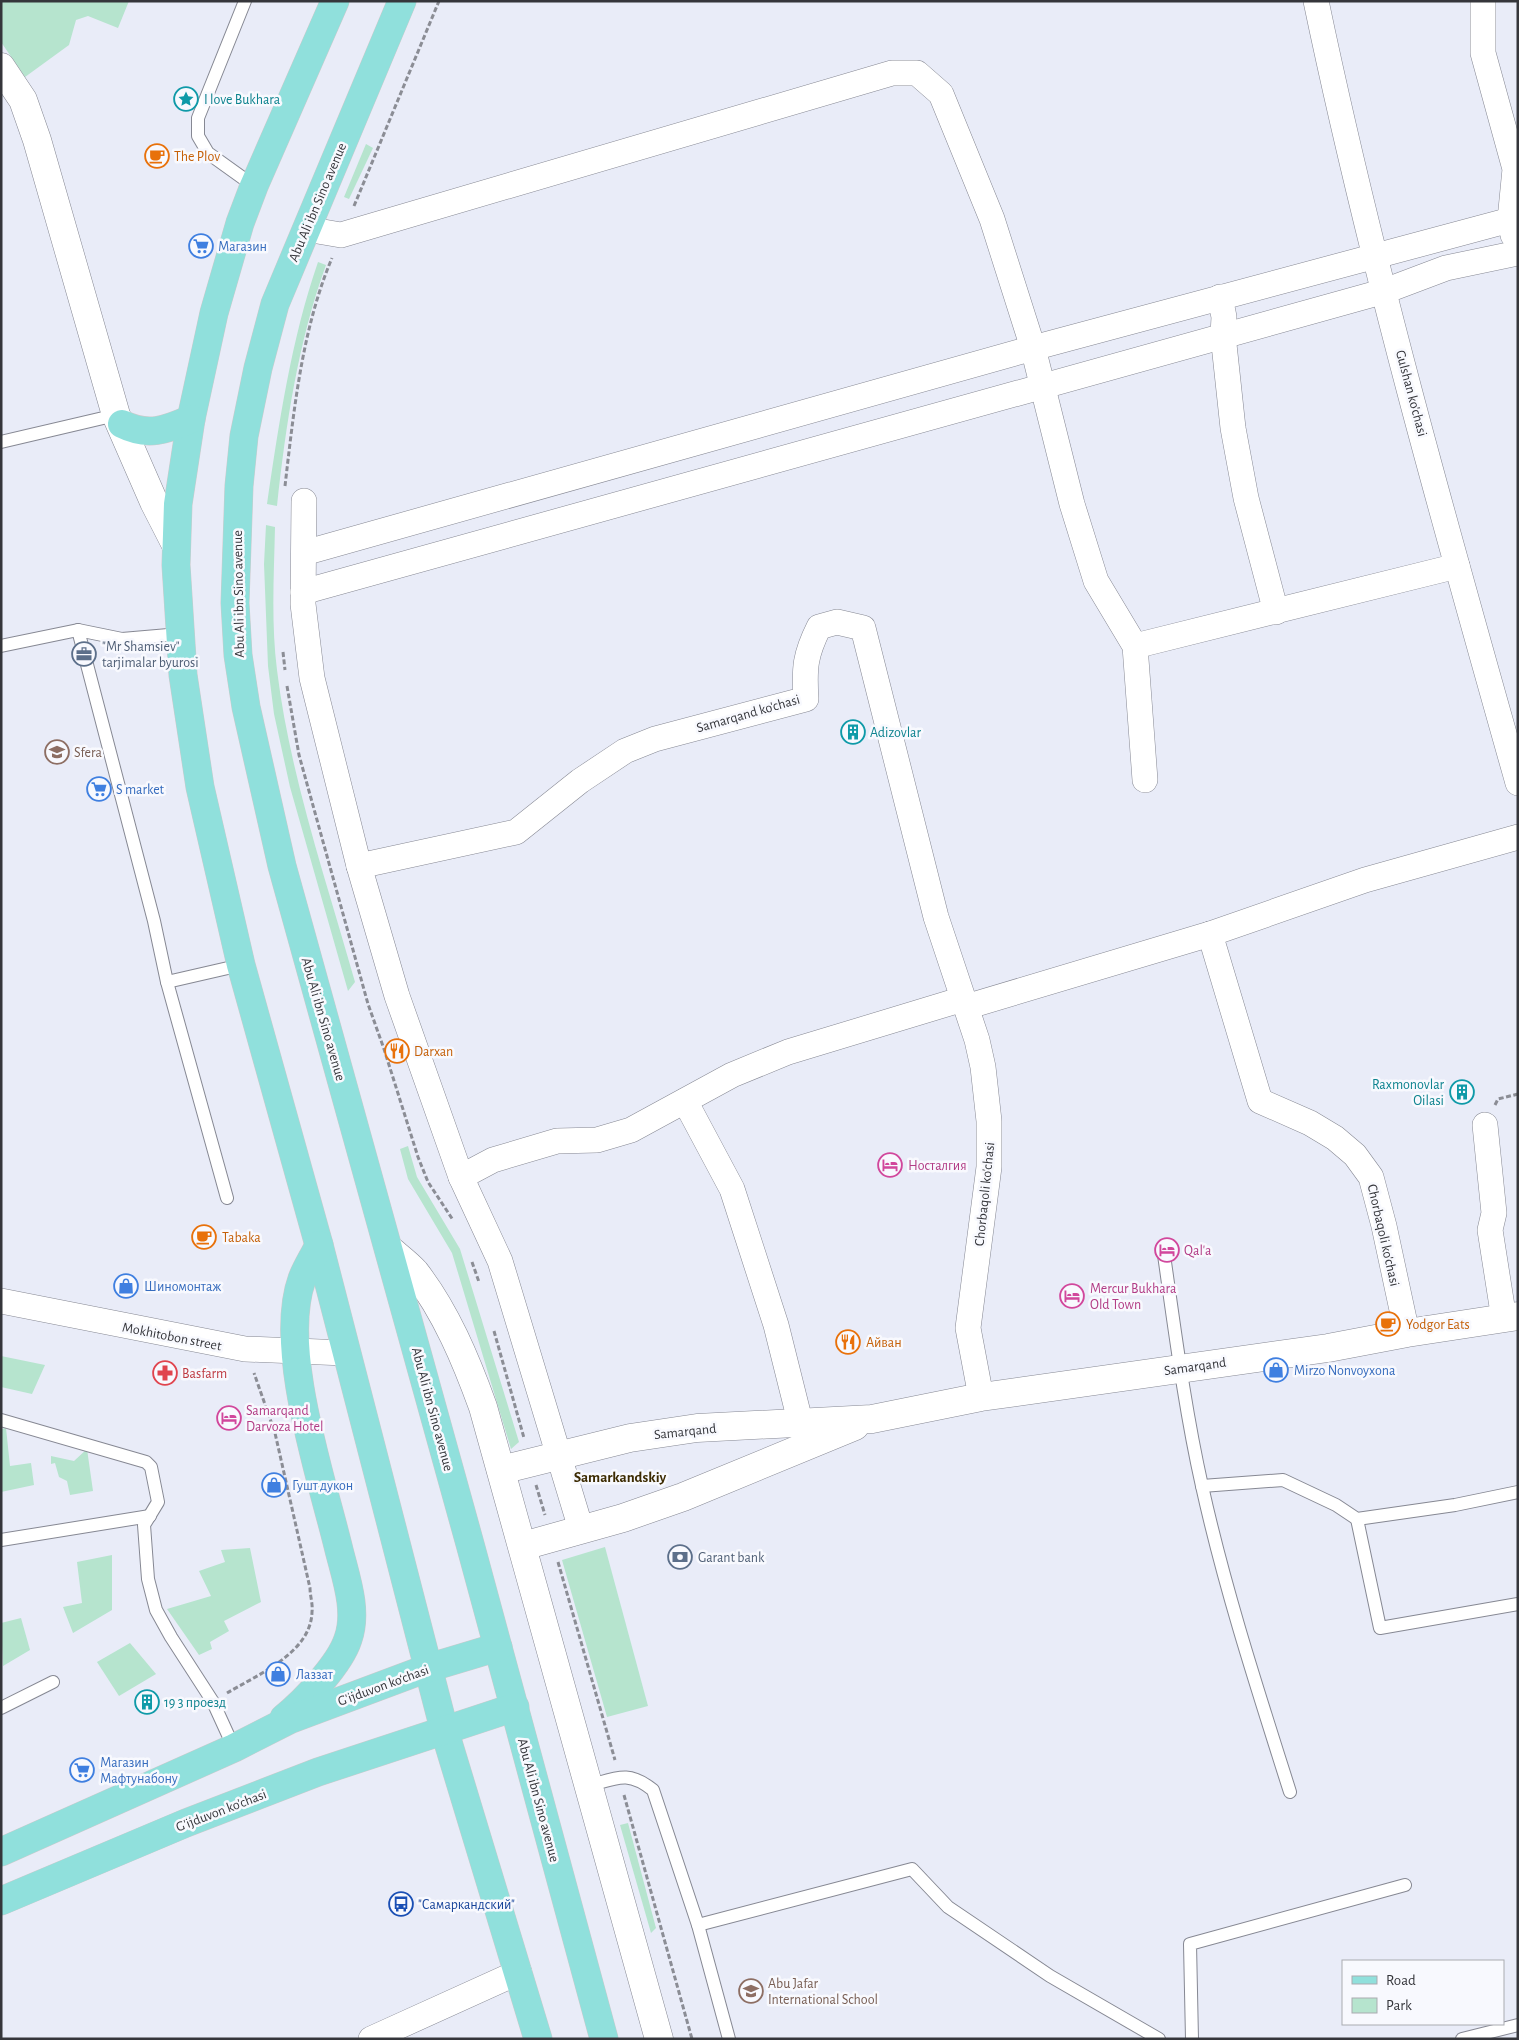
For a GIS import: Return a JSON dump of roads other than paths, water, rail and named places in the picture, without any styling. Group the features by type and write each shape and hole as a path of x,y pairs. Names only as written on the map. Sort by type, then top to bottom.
{"main road":[{"path":"334,1 254,186 240,223 214,314 191,418 178,504 176,545 180,634 189,721 200,787 241,965 319,1245 345,1353 444,1729 538,2039"},
{"name":"Abu Ali ibn Sino avenue","path":"402,1 274,304 244,436 236,527 235,603 238,655 246,707 282,866 515,1707 604,2039"},
{"path":"119,420 150,433 172,428 191,418"},
{"path":"1,1852 234,1748 269,1730 286,1716 334,1666 348,1639 352,1624 352,1608 310,1432 294,1351 296,1310 302,1280 319,1245"},
{"name":"G'ijduvon ko‘chasi","path":"269,1730 428,1668 498,1648"},
{"path":"444,1729 515,1707"},
{"name":"G'ijduvon ko'chasi","path":"1,1901 186,1823 318,1772 444,1729"}],"street":[{"name":"Gulshan ko'chasi","path":"1316,1 1334,86 1385,291 1457,566 1518,783"},
{"path":"303,592 1385,291 1446,268 1516,253 1510,220 1515,169 1482,53 1483,1"},
{"path":"1,67 23,100 37,140 119,420 154,502 176,545"},
{"path":"306,229 341,235 892,73 917,73 941,94 992,219 1033,348 1072,504 1096,581 1135,646 1146,780"},
{"path":"304,553 1033,348 1510,220"},
{"path":"1220,297 1224,316 1223,335 1233,428 1246,498 1276,612"},
{"path":"294,498 304,553 303,592 312,678 359,866 397,996 461,1177 500,1261 581,1529"},
{"path":"1135,646 1457,566"},
{"name":"Samarqand ko'chasi","path":"359,866 516,832 580,781 625,752 655,739 806,699 804,674 807,651 819,627 837,622 863,628 936,917 965,1003"},
{"path":"461,1177 493,1160 557,1141 597,1140 632,1130 732,1076 788,1052 1210,934 1365,880 1518,837"},
{"name":"Chorbaqoli ko'chasi","path":"1210,934 1260,1100 1310,1123 1335,1138 1355,1155 1371,1177 1407,1333"},
{"name":"Chorbaqoli ko'chasi","path":"965,1003 983,1067 989,1121 989,1167 968,1328 980,1397"},
{"path":"685,1101 732,1189 776,1326 800,1421"},
{"path":"1485,1125 1494,1213 1490,1230 1511,1317"},
{"path":"389,1249 414,1271 440,1311 454,1336 483,1407 659,2039"},
{"name":"Mokhitobon street","path":"1,1301 245,1349 345,1353"},
{"name":"Samarqand","path":"501,1470 630,1438 697,1428 872,1418 980,1397 1328,1348 1407,1333 1511,1317"},
{"name":"Samarqand","path":"523,1546 683,1497 872,1418"},
{"path":"371,2039 518,1972"}],"lane":[{"path":"245,1 198,118 198,136 208,153 254,186"},
{"path":"1,442 119,420"},
{"path":"78,630 154,921 167,982 227,1198"},
{"path":"1,646 78,630 122,639 180,634"},
{"path":"167,982 241,965"},
{"path":"1164,1255 1180,1368 1202,1486 1236,1621 1290,1792"},
{"path":"1,1420 146,1462 151,1467 158,1502 144,1525 148,1579 156,1610 170,1637 213,1702 234,1748"},
{"path":"1202,1486 1283,1480 1336,1505 1357,1519 1455,1505 1518,1492"},
{"path":"1,1540 150,1516"},
{"path":"1357,1519 1380,1628 1518,1604"},
{"path":"1,1708 53,1682"},
{"path":"588,1786 620,1778 637,1779 653,1790 698,1925 729,2039"},
{"path":"698,1925 912,1869 923,1878 948,1907 1050,1976 1159,2039"},
{"path":"1192,2039 1190,1944 1405,1885"},
{"path":"1462,2039 1518,2025"}],"place":[{"name":"I love Bukhara","path":"186,99"},
{"name":"The Plov","path":"157,156"},
{"name":"Магазин","path":"201,246"},
{"name":"\"Mr Shamsiev\" tarjimalar byurosi","path":"84,654"},
{"name":"Adizovlar","path":"853,732"},
{"name":"Sfera","path":"57,752"},
{"name":"S market","path":"99,789"},
{"name":"Darxan","path":"397,1051"},
{"name":"Raxmonovlar Oilasi","path":"1462,1092"},
{"name":"Носталгия","path":"890,1165"},
{"name":"Tabaka","path":"204,1237"},
{"name":"Qal'a","path":"1167,1250"},
{"name":"Шиномонтаж","path":"126,1286"},
{"name":"Mercur Bukhara Old Town","path":"1072,1296"},
{"name":"Yodgor Eats","path":"1388,1324"},
{"name":"Айван","path":"848,1342"},
{"name":"Mirzo Nonvoyxona","path":"1276,1370"},
{"name":"Basfarm","path":"165,1373"},
{"name":"Samarqand Darvoza Hotel","path":"229,1418"},
{"name":"Гушт дукон","path":"274,1485"},
{"name":"Garant bank","path":"680,1557"},
{"name":"Лаззат","path":"278,1674"},
{"name":"19 3 проезд","path":"147,1702"},
{"name":"Магазин Мафтунабону","path":"82,1770"},
{"name":"\"Самаркандский\"","path":"401,1904"},
{"name":"Abu Jafar International School","path":"751,1991"}],"district":[{"name":"Samarkandskiy","path":"620,1477"}]}
